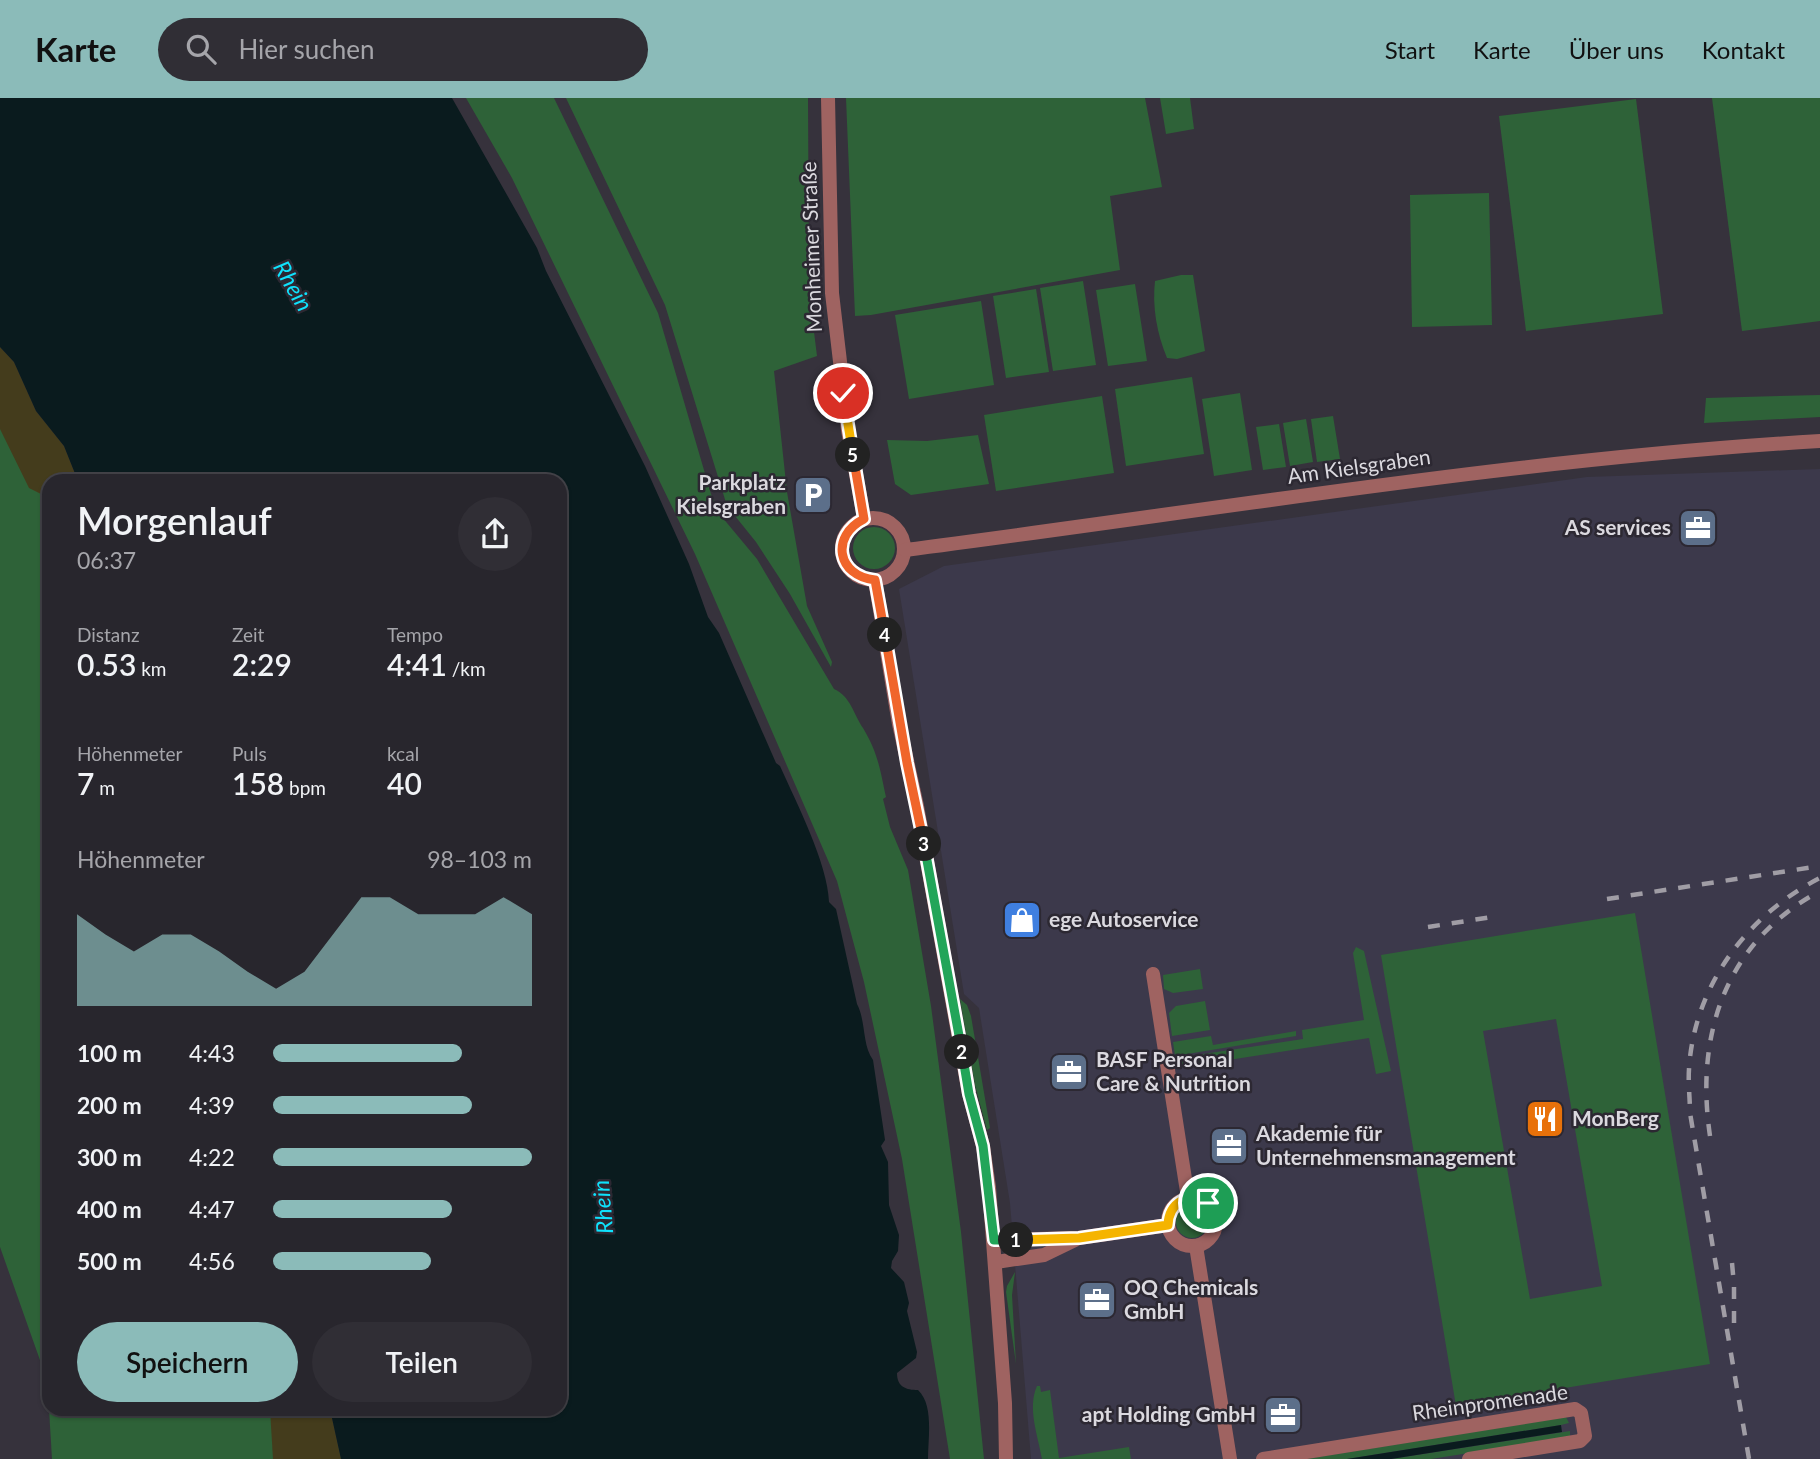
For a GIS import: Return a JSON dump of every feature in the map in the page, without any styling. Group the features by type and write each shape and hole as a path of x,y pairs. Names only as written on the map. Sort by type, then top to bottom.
{"street":[{"name":"Monheimer Straße","path":"828,98 832,293 848,430 864,519"},
{"name":"Am Kielsgraben","path":"905,550 1547,463 1820,441"},
{"path":"876,517 897,528 903,538 905,550 903,561 896,571 875,580 857,575 849,569 842,551 847,531 864,519 876,517"},
{"path":"875,580 899,724 917,806 969,1094 983,1146 996,1262 1006,1459"},
{"path":"1153,974 1188,1198"},
{"path":"1188,1198 1202,1199 1216,1216 1214,1232 1210,1238 1196,1245 1181,1243 1175,1239 1168,1225 1171,1210 1181,1200 1188,1198"},
{"path":"994,1240 1079,1238 1168,1225"},
{"path":"996,1262 1044,1255 1079,1238"},
{"path":"1196,1245 1230,1459"},
{"name":"Rheinpromenade","path":"1263,1459 1575,1409 1581,1413 1585,1436 1580,1441 1469,1459"}],"shaded area":[{"path":"1820,469 1820,1459 1031,1459 1010,1203 979,1008 964,994 899,589 944,566 1587,477"}],"green space":[{"path":"466,98 554,98 658,313 711,494 722,517 757,559 834,689 844,696 851,706 875,753 890,827 908,870 931,1006 961,1232 984,1459 950,1459 902,1159 864,982 837,881 695,554 512,178"},
{"path":"566,98 808,98 809,292 817,356 774,371 787,492 807,606 832,662 831,667 790,594 756,542 727,506 665,305"},
{"path":"846,98 1145,98 1162,187 1110,196 1120,270 855,316"},
{"path":"1160,98 1190,98 1194,129 1166,134"},
{"path":"1712,98 1820,98 1820,321 1742,331"},
{"path":"1636,99 1663,314 1526,331 1499,116"},
{"path":"1489,193 1492,325 1412,327 1410,195"},
{"path":"1193,275 1205,351 1177,359 1167,358 1156,320 1155,281"},
{"path":"1083,281 1096,365 1053,371 1040,288"},
{"path":"1135,284 1147,361 1108,366 1096,290"},
{"path":"1036,289 1049,372 1006,378 993,296"},
{"path":"981,301 994,385 909,399 895,315"},
{"path":"0,347 46,474 42,474 42,1366 0,1247"},
{"path":"1192,377 1204,454 1126,466 1115,389"},
{"path":"1240,393 1252,470 1214,476 1202,399"},
{"path":"1820,395 1820,417 1704,423 1706,398"},
{"path":"1102,396 1114,473 996,491 984,415"},
{"path":"1333,416 1340,459 1317,462 1311,419"},
{"path":"1306,419 1313,462 1290,466 1283,423"},
{"path":"1279,424 1286,467 1263,470 1256,427"},
{"path":"978,435 989,484 911,495 895,484 887,440 927,441"},
{"path":"874,527 889,533 895,548 889,563 874,569 859,563 853,548 859,533"},
{"path":"1635,913 1710,1364 1456,1406 1381,955","holes":["1556,1019 1602,1286 1530,1299 1483,1031"]},
{"path":"1356,947 1364,951 1391,1071 1376,1074 1369,1038 1177,1068 1176,1058 1303,1039 1302,1030 1364,1020 1353,953"},
{"path":"1200,969 1203,989 1173,993 1164,989 1163,975"},
{"path":"960,999 967,1005 971,1016 990,1128 987,1130 975,1085"},
{"path":"1205,1001 1210,1030 1172,1036 1169,1013 1176,1006"},
{"path":"1296,1031 1296,1036 1175,1056 1173,1042 1211,1036 1213,1045"},
{"path":"1192,1206 1203,1211 1208,1222 1203,1233 1192,1238 1181,1233 1176,1222 1181,1211"},
{"path":"1015,1272 1012,1295 1016,1364 1006,1292"},
{"path":"1037,1386 1040,1386 1041,1392 1050,1390 1059,1458 1129,1447 1131,1459 1042,1459 1033,1413"},
{"path":"49,1416 331,1416 341,1459 52,1459"},
{"path":"1566,1417 1569,1423 1561,1425 1347,1459 1305,1459"},
{"path":"1570,1431 1570,1437 1431,1459 1391,1459"}],"sand":[{"path":"0,347 14,362 36,411 64,446 75,474 42,474 42,494 29,488 0,429"},
{"path":"270,1416 332,1416 341,1459 273,1459"}],"water":[{"name":"Rhein","path":"0,98 452,98 537,248 546,271 645,466 689,564 708,617 719,633 817,852 829,902 836,909 867,1047 873,1060 885,1140 881,1146 888,1162 889,1205 899,1235 898,1251 891,1268 904,1282 909,1303 907,1311 917,1352 916,1358 897,1373 897,1378 903,1387 918,1390 923,1396 929,1422 928,1459 341,1459 332,1416 567,1416 567,474 75,474 64,446 36,411 14,362 0,347"},
{"path":"1561,1425 1562,1432 1391,1459 1347,1459"}],"railway":[{"path":"1607,899 1820,866"},
{"path":"1749,1459 1690,1113 1689,1069 1693,1038 1701,1009 1729,956 1769,912 1820,878"},
{"path":"1710,1136 1708,1062 1713,1028 1724,995 1739,964 1761,937 1787,912 1820,891"},
{"path":"1428,927 1498,916"},
{"path":"1732,1263 1734,1329"}],"place":[{"name":"Parkplatz Kielsgraben","path":"813,495"},
{"name":"AS services","path":"1698,528"},
{"name":"ege Autoservice","path":"1022,920"},
{"name":"BASF Personal Care & Nutrition","path":"1069,1072"},
{"name":"MonBerg","path":"1545,1119"},
{"name":"Akademie für Unternehmensmanagement","path":"1229,1146"},
{"name":"OQ Chemicals GmbH","path":"1097,1300"},
{"name":"apt Holding GmbH","path":"1283,1415"}],"route":[{"path":"843,393 864,519 847,531 842,551 849,569 866,579 875,580 899,724 917,806 969,1094 983,1146 994,1240 1079,1238 1168,1225 1171,1210 1181,1200 1195,1198 1208,1203"}]}
